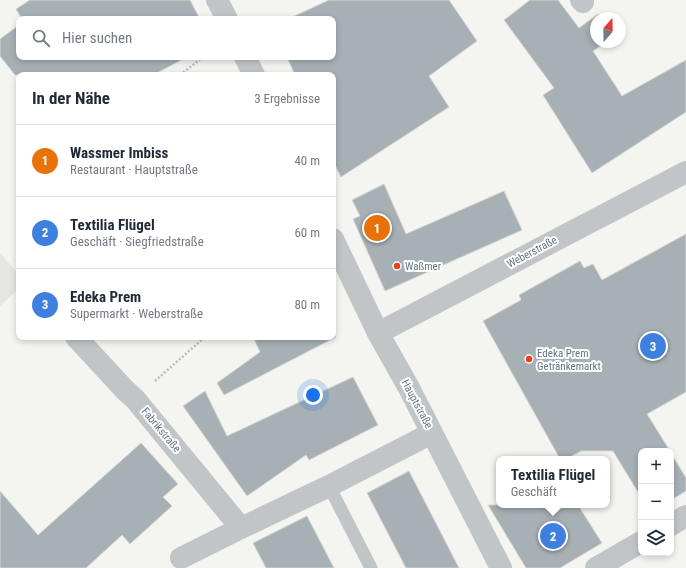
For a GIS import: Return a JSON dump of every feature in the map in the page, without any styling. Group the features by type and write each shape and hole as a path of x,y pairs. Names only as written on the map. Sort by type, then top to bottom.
{"street":[{"path":"217,0 225,16"},
{"path":"246,60 252,72"},
{"name":"Weberstraße","path":"378,333 686,172"},
{"name":"Hauptstraße","path":"336,245 378,333 432,433 501,568"},
{"name":"Fabrikstraße","path":"79,340 135,399 241,528"},
{"path":"184,563 241,528 329,486 432,433"},
{"path":"674,523 686,516"},
{"path":"596,568 638,544"}],"lane":[{"path":"329,486 372,568"}],"path":[{"path":"184,72 199,60"},
{"path":"135,399 202,340"}],"shaded area":[{"path":"0,253 16,272 16,291 0,306"}],"building":[{"path":"30,0 190,0 198,16 20,16 16,9"},
{"path":"329,0 449,0 477,41 429,76 449,107 341,177 336,167 336,72 294,72 288,60 336,60 336,16 294,16"},
{"path":"530,0 558,0 579,28 590,20 590,48 597,48 593,51 622,96 686,60 686,112 592,173 543,95 554,88 504,20"},
{"path":"16,27 16,60 181,60 159,72 16,72 15,75 0,56 0,39"},
{"path":"384,184 406,234 504,191 522,230 385,291 353,219 360,216 352,200"},
{"path":"686,234 686,392 647,414 668,448 638,448 638,492 613,451 581,451 572,456 558,456 483,321 521,300 519,295 580,261 584,268 593,264 602,280"},
{"path":"254,340 330,340 224,395 217,383 260,352"},
{"path":"353,377 378,425 309,460 306,455 247,496 183,406 205,391 227,436"},
{"path":"141,443 178,484 163,497 172,506 130,544 122,535 86,568 0,568 0,491 38,535"},
{"path":"674,458 686,478 686,491 674,498"},
{"path":"409,471 459,568 406,568 367,493"},
{"path":"488,505 496,505 496,508 580,508 602,543 560,568 526,568"},
{"path":"307,516 334,568 266,568 253,543"}],"place":[{"name":"Wassmer Imbiss","path":"377,228"},
{"name":"Waßmer","path":"397,266"},
{"name":"Edeka Prem","path":"653,346"},
{"name":"Edeka Prem Getränkemarkt","path":"529,359"},
{"name":"Textilia Flügel","path":"553,536"}]}
